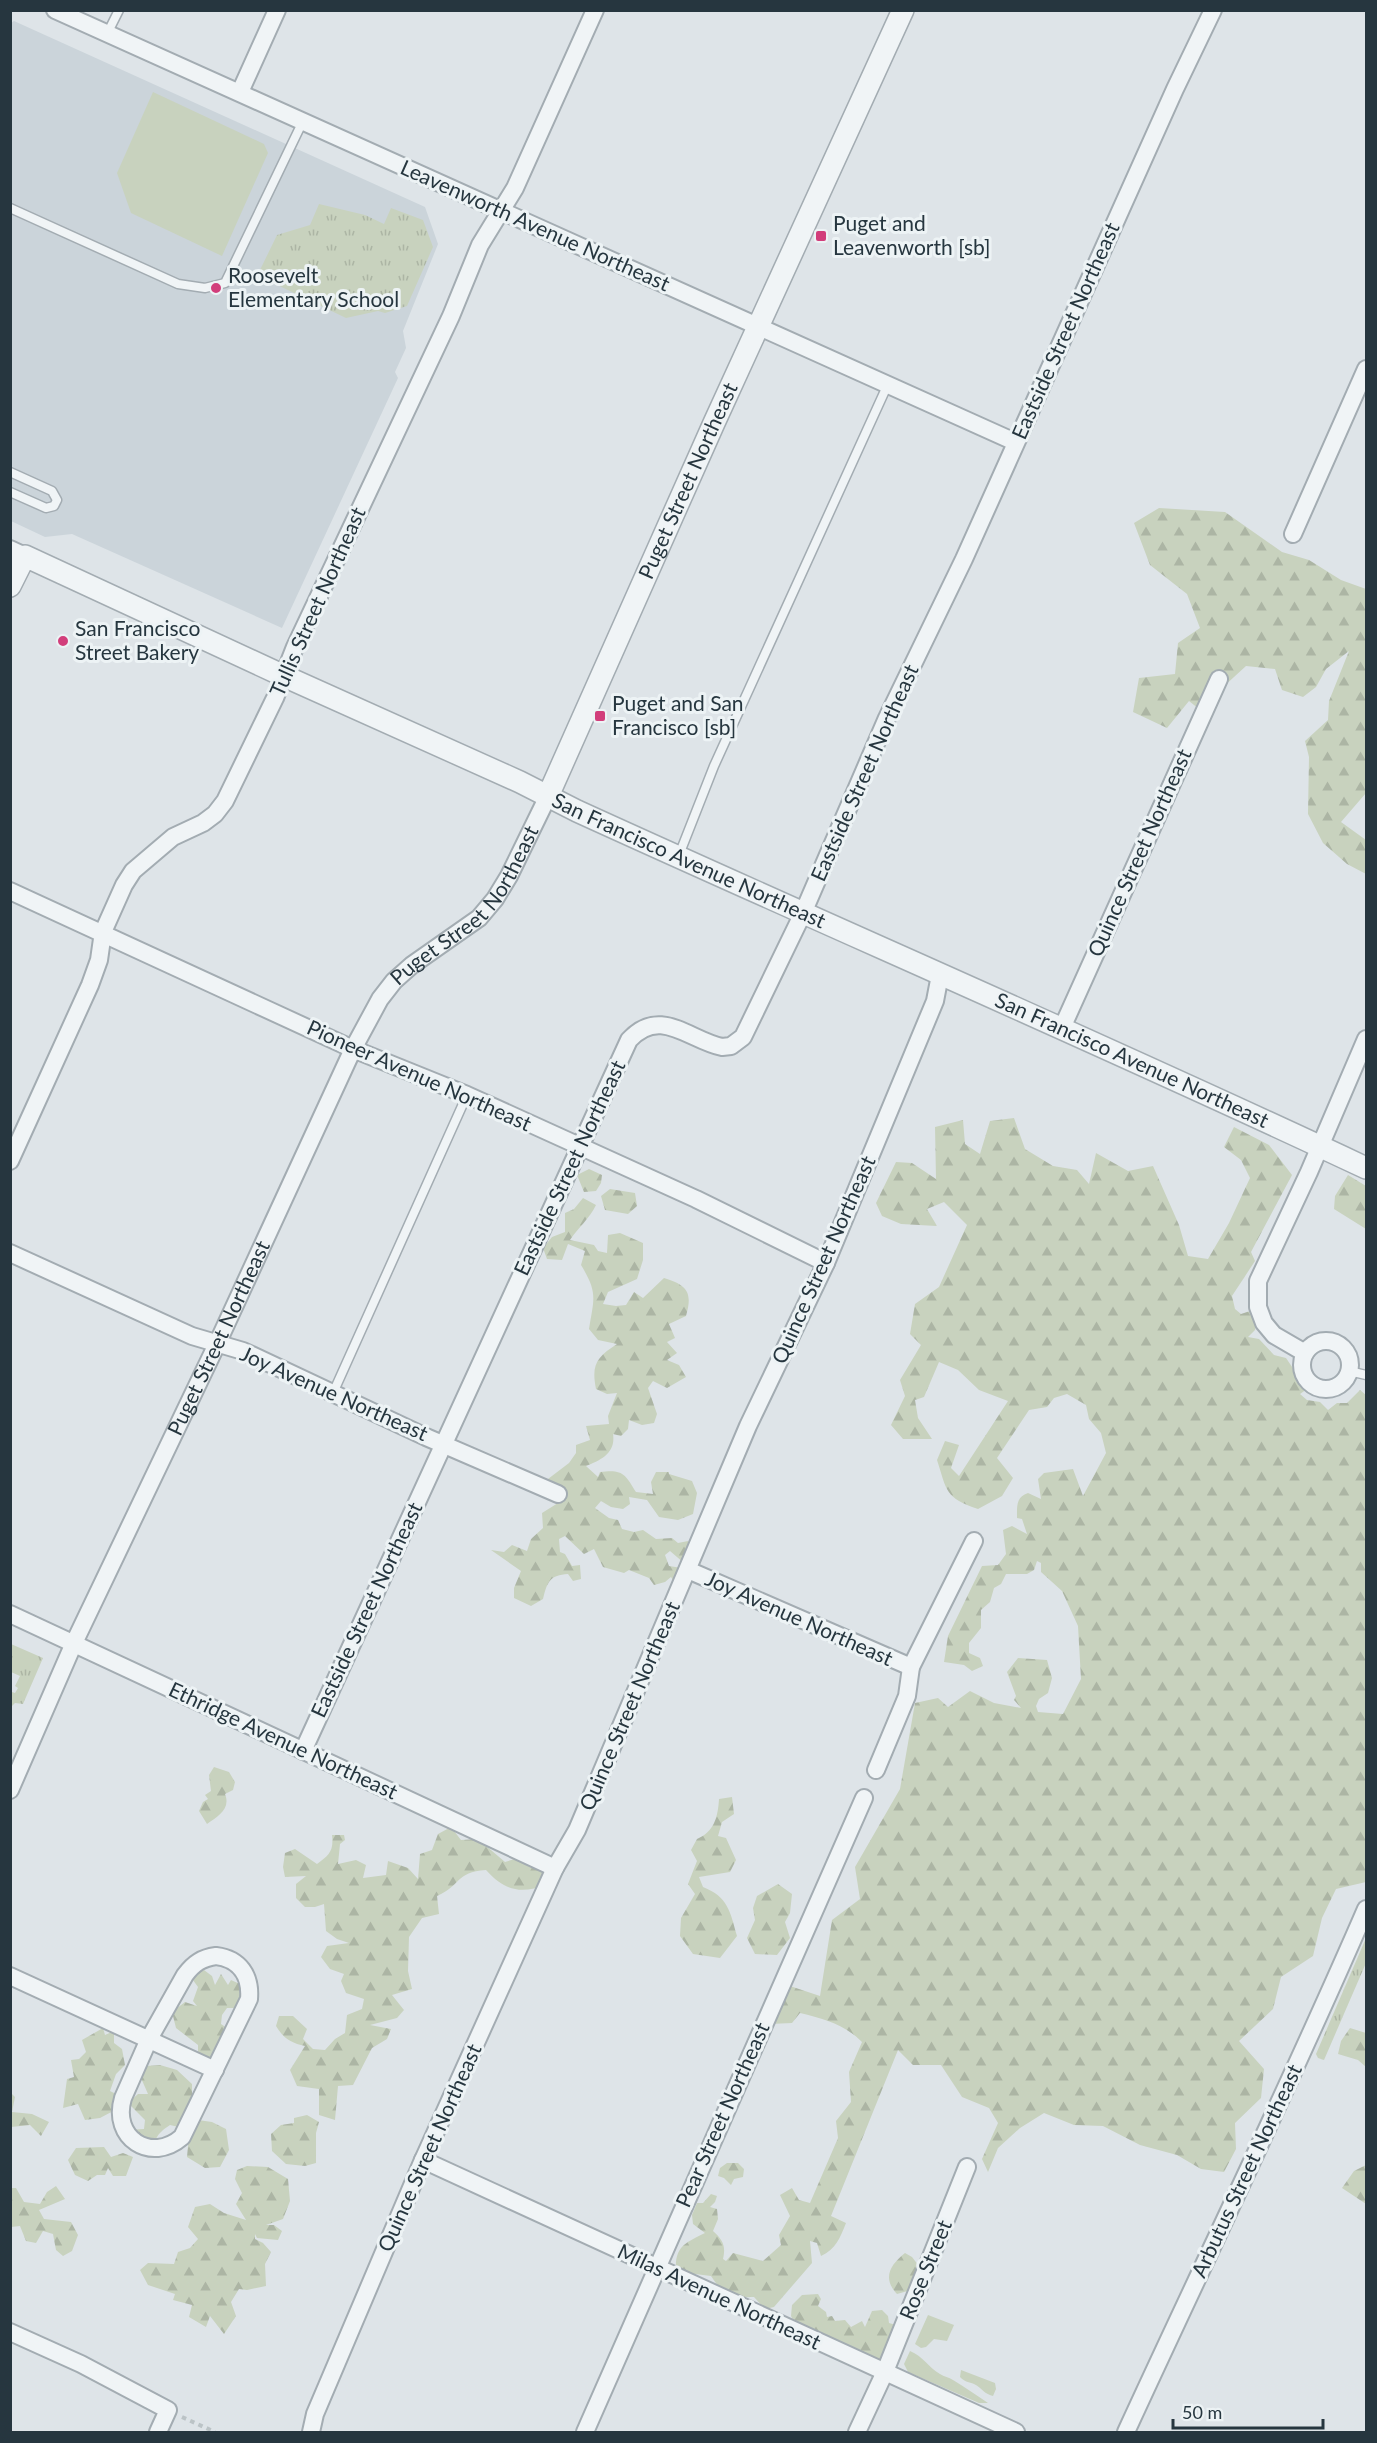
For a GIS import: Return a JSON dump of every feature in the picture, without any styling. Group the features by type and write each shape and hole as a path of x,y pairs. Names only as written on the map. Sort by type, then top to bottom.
{"street":[{"name":"Leavenworth Avenue Northeast","path":"55,10 1015,442"},
{"path":"240,92 277,10"},
{"name":"Tullis Street Northeast","path":"10,1161 90,985 99,960 103,932 124,885 133,871 173,837 215,814 225,801 451,316 480,245 515,188 595,10"},
{"name":"Puget Street Northeast","path":"10,1790 74,1643 217,1344 352,1049 380,999 394,981 412,965 479,918 495,899 509,876 566,760 610,654 903,10"},
{"name":"Eastside Street Northeast","path":"303,1751 629,1040 636,1032 648,1026 671,1026 722,1047 731,1046 743,1037 803,913 887,718 964,559 1015,442 1213,10"},
{"path":"1293,534 1366,369"},
{"path":"10,585 18,553"},
{"name":"San Francisco Avenue Northeast","path":"18,553 678,857 1062,1028 1366,1168"},
{"name":"Quince Street Northeast","path":"1062,1028 1219,679"},
{"name":"Pioneer Avenue Northeast","path":"10,891 352,1049 467,1095 696,1199 826,1263"},
{"name":"Quince Street Northeast","path":"311,2433 315,2414 423,2160 555,1868 577,1830 748,1426 826,1263 935,1001 940,975"},
{"path":"1305,1353 1274,1335 1264,1323 1258,1308 1258,1281 1366,1040"},
{"name":"Joy Avenue Northeast","path":"10,1253 192,1336 243,1351 558,1494"},
{"path":"1323,1341 1338,1344 1348,1356 1349,1371 1340,1384 1325,1388 1317,1387 1310,1383 1302,1369 1305,1353 1309,1347 1323,1341"},
{"path":"876,1770 907,1696 911,1667 974,1541"},
{"name":"Joy Avenue Northeast","path":"688,1570 911,1667"},
{"name":"Ethridge Avenue Northeast","path":"10,1614 555,1868"},
{"name":"Pear Street Northeast","path":"585,2433 864,1798"},
{"name":"Arbutus Street Northeast","path":"1126,2433 1227,2211 1310,2041 1366,1909"},
{"path":"216,1956 234,1961 248,1977 249,1999 214,2070 182,2137 167,2147 158,2149 138,2144 125,2133 120,2107 149,2039 192,1966 201,1959 216,1956"},
{"path":"10,1976 214,2070"},
{"name":"Milas Avenue Northeast","path":"423,2160 1016,2433"},
{"name":"Rose Street","path":"857,2433 884,2374 967,2167"},
{"path":"10,2332 81,2364 168,2410 158,2433"}],"lane":[{"path":"107,34 119,10"},
{"path":"10,208 178,284 205,288 225,283 303,121"},
{"path":"678,857 714,766 888,384"},
{"path":"10,472 52,491 57,500 54,506 46,508 10,492"},
{"path":"333,1393 467,1095"},
{"path":"1349,1371 1366,1375"}],"path":[{"path":"168,2410 215,2433"}],"shaded area":[{"name":"Roosevelt Elementary School","path":"14,21 425,207 438,244 403,331 406,348 395,372 398,378 282,628 72,534 45,537 11,521 11,23"}],"green space":[{"path":"153,92 264,144 268,153 222,256 131,213 117,173"},
{"path":"319,204 365,215 384,224 391,208 423,220 433,247 407,306 385,313 378,311 346,318 265,279 260,270 277,235 310,225"},
{"path":"1159,508 1225,512 1282,552 1309,560 1341,580 1366,589 1366,793 1341,822 1366,840 1366,874 1347,864 1323,843 1308,814 1309,757 1305,741 1328,720 1329,701 1349,651 1326,669 1316,687 1303,697 1282,690 1275,669 1246,666 1222,688 1219,702 1199,709 1189,701 1167,728 1133,712 1139,678 1175,674 1178,643 1200,628 1187,594 1150,565 1134,523"},
{"path":"1014,1118 1025,1149 1053,1166 1077,1170 1089,1184 1096,1153 1128,1171 1153,1166 1179,1225 1188,1256 1208,1259 1229,1223 1250,1178 1241,1160 1224,1147 1234,1127 1269,1145 1292,1175 1251,1252 1255,1261 1232,1296 1235,1309 1241,1314 1250,1311 1257,1322 1255,1330 1248,1337 1259,1339 1274,1355 1286,1358 1307,1389 1300,1394 1307,1400 1320,1402 1328,1410 1337,1403 1347,1403 1360,1390 1366,1395 1366,1882 1336,1889 1322,1918 1313,1956 1281,1977 1273,2009 1239,2041 1264,2069 1261,2098 1235,2123 1236,2149 1224,2172 1201,2169 1177,2155 1140,2145 1103,2126 1074,2125 1044,2113 1020,2128 998,2148 988,2172 982,2159 998,2123 989,2108 962,2097 941,2065 913,2065 898,2050 831,2216 846,2223 839,2238 830,2250 821,2256 817,2243 810,2241 812,2263 774,2307 765,2309 754,2297 734,2296 724,2291 711,2276 687,2273 676,2268 676,2261 683,2246 705,2233 693,2224 692,2215 697,2203 703,2203 711,2194 717,2196 710,2207 717,2209 718,2219 713,2231 723,2244 723,2259 726,2261 733,2253 763,2261 781,2245 779,2235 790,2216 780,2195 792,2188 799,2200 810,2203 838,2138 836,2121 851,2102 849,2072 862,2042 841,2026 800,2013 792,2023 770,2024 787,1985 820,1996 832,1920 860,1899 855,1867 900,1789 915,1703 938,1698 948,1707 970,1691 994,1703 1021,1708 1014,1700 1016,1696 1007,1672 1018,1658 1047,1660 1052,1678 1048,1693 1039,1699 1036,1706 1038,1712 1063,1714 1081,1679 1078,1626 1062,1591 1041,1572 1041,1563 1037,1561 1034,1570 1027,1574 1006,1574 1001,1584 994,1588 990,1602 981,1610 981,1628 969,1643 969,1653 980,1658 983,1666 972,1671 964,1665 944,1662 948,1636 982,1566 998,1565 1006,1554 1003,1530 1012,1526 1027,1534 1022,1519 1017,1518 1017,1506 1021,1497 1028,1493 1041,1499 1038,1479 1044,1473 1073,1469 1083,1496 1106,1453 1101,1433 1089,1419 1086,1405 1067,1394 1054,1398 1047,1407 1029,1410 997,1458 1013,1478 1002,1496 978,1509 953,1497 946,1486 937,1460 945,1441 959,1445 951,1468 959,1476 1008,1401 979,1390 958,1370 939,1362 924,1397 915,1400 918,1418 932,1439 903,1439 891,1425 905,1396 900,1380 921,1345 910,1334 915,1304 939,1287 967,1225 944,1202 927,1209 937,1226 901,1224 882,1216 876,1203 896,1162 912,1163 936,1179 935,1127 963,1120 965,1144 980,1154 990,1121"},
{"path":"589,1169 602,1175 601,1183 596,1191 584,1192 577,1175"},
{"path":"1348,1175 1366,1186 1366,1229 1334,1209 1335,1196"},
{"path":"610,1189 635,1193 637,1206 628,1214 605,1210 601,1196"},
{"path":"583,1198 596,1205 570,1240 594,1245 598,1251 607,1253 608,1235 620,1233 643,1243 643,1260 637,1279 608,1292 603,1304 626,1305 634,1292 643,1298 664,1278 683,1287 689,1301 686,1316 669,1324 675,1338 667,1342 677,1353 667,1360 679,1365 686,1377 667,1388 653,1381 648,1388 657,1414 654,1423 642,1425 629,1420 628,1429 621,1436 613,1434 610,1451 586,1466 598,1477 600,1472 619,1472 626,1477 636,1492 653,1494 651,1482 656,1472 669,1472 669,1474 692,1481 697,1493 693,1514 678,1520 659,1517 647,1500 629,1497 630,1504 623,1509 611,1507 601,1501 595,1508 609,1518 618,1520 622,1529 634,1532 643,1530 656,1539 672,1538 678,1543 688,1541 691,1555 684,1563 670,1551 665,1555 669,1566 682,1568 675,1583 671,1577 665,1582 654,1585 649,1578 629,1570 624,1573 603,1567 594,1549 584,1554 565,1536 559,1539 560,1552 565,1554 572,1566 580,1565 581,1579 573,1581 568,1574 553,1578 546,1588 543,1599 531,1606 514,1598 514,1588 521,1571 491,1550 504,1552 512,1545 527,1551 531,1539 543,1528 542,1513 558,1503 548,1479 569,1463 576,1453 576,1445 590,1440 586,1426 609,1424 608,1416 617,1393 607,1394 596,1389 594,1373 597,1362 617,1344 598,1340 589,1329 593,1296 590,1282 581,1265 585,1251 568,1244 562,1260 547,1259 543,1248 552,1237 565,1232 565,1213 574,1209"},
{"path":"11,1644 43,1658 23,1704 15,1703 11,1707 12,1692 15,1693 18,1688 15,1686 20,1676 11,1672"},
{"path":"214,1767 229,1772 235,1782 233,1790 225,1794 225,1808 207,1824 199,1811 203,1802 208,1799 205,1795 211,1791 209,1775"},
{"path":"732,1797 734,1814 722,1822 718,1836 726,1838 736,1860 730,1872 699,1877 703,1887 718,1895 727,1906 737,1936 720,1958 693,1954 680,1936 681,1918 695,1894 688,1884 697,1861 691,1850 697,1839 703,1836 714,1823 719,1799"},
{"path":"451,1827 461,1840 478,1839 505,1862 527,1855 543,1868 547,1885 521,1890 514,1889 500,1882 486,1870 476,1871 463,1876 437,1896 439,1914 422,1918 409,1937 408,1971 412,1989 392,1995 404,2010 397,2018 370,2025 391,2029 387,2039 372,2048 353,2085 338,2086 335,2120 319,2115 319,2089 297,2086 290,2070 305,2046 292,2042 282,2034 276,2026 279,2016 293,2016 307,2029 303,2039 313,2049 325,2050 335,2039 345,2033 347,2015 362,2009 364,1999 346,1993 341,1981 344,1974 330,1969 321,1957 327,1946 349,1943 337,1939 326,1931 324,1904 305,1907 296,1898 296,1884 306,1876 285,1877 283,1867 285,1853 295,1849 317,1864 330,1852 332,1835 344,1835 345,1840 340,1844 338,1864 356,1860 366,1865 363,1878 386,1875 388,1861 408,1868 418,1879 420,1854 432,1850 438,1834"},
{"path":"778,1884 792,1894 790,1913 785,1922 790,1938 777,1955 755,1954 747,1938 755,1920 753,1908 757,1896"},
{"path":"1366,1938 1366,1963 1324,2060 1318,2058 1316,2054"},
{"path":"204,1970 212,1976 215,1985 221,1974 228,1985 231,1980 242,1985 241,2008 227,2008 222,2015 221,2024 230,2030 218,2055 210,2059 198,2052 198,2045 176,2028 172,2012 185,2002 197,2006 193,2001 198,1987 190,1976"},
{"path":"103,2028 105,2035 114,2031 114,2043 122,2049 125,2065 116,2074 110,2091 118,2095 117,2109 100,2118 85,2120 78,2104 63,2108 67,2079 74,2077 71,2060 79,2059 86,2052 82,2040"},
{"path":"1350,2028 1366,2033 1366,2067 1358,2060 1338,2054 1341,2041"},
{"path":"160,2065 177,2070 192,2084 192,2097 198,2117 183,2128 170,2125 162,2131 155,2142 152,2157 130,2148 127,2130 144,2129 145,2120 128,2103 138,2094 148,2094 141,2078 146,2066"},
{"path":"11,2093 15,2097 12,2112 32,2114 49,2122 41,2136 30,2125 11,2127"},
{"path":"307,2115 319,2122 316,2133 316,2163 305,2166 286,2164 272,2151 271,2134 281,2125 294,2123 294,2118"},
{"path":"198,2120 212,2122 226,2129 229,2150 220,2167 205,2168 187,2157 189,2135"},
{"path":"104,2147 111,2157 123,2153 133,2157 126,2176 113,2176 108,2168 105,2175 97,2175 88,2181 75,2175 68,2160 76,2148"},
{"path":"727,2163 738,2163 744,2169 743,2177 734,2179 731,2185 718,2176 720,2168"},
{"path":"1366,2165 1366,2204 1342,2188 1354,2171"},
{"path":"247,2166 268,2167 288,2179 290,2201 283,2219 266,2225 274,2225 282,2231 278,2240 257,2238 255,2234 255,2239 263,2243 271,2252 265,2264 266,2286 247,2290 239,2289 231,2302 236,2316 224,2334 210,2316 206,2327 189,2317 192,2305 173,2300 175,2294 148,2285 140,2270 148,2263 174,2264 178,2252 190,2248 198,2239 188,2227 195,2207 210,2204 224,2213 246,2220 236,2204 242,2193 235,2179 237,2170"},
{"path":"56,2186 65,2199 39,2210 44,2219 71,2222 78,2235 72,2251 63,2256 56,2250 53,2234 43,2231 36,2243 26,2241 20,2226 11,2227 11,2188 16,2188 24,2202 40,2204 47,2192"},
{"path":"905,2253 912,2257 919,2266 911,2290 897,2294 892,2288 889,2277 895,2262"},
{"path":"818,2294 821,2299 818,2306 826,2312 827,2317 832,2316 835,2321 845,2320 851,2327 862,2321 865,2327 872,2311 882,2310 888,2316 889,2323 896,2325 895,2337 887,2345 882,2366 797,2328 791,2316 792,2305 802,2295"},
{"path":"928,2315 954,2325 947,2341 934,2339 926,2347 921,2348 915,2344"},
{"path":"910,2351 942,2375 988,2403 979,2403 908,2372 904,2364"},
{"path":"961,2370 995,2383 996,2389 993,2396 962,2379"}],"place":[{"name":"Puget and Leavenworth [sb]","path":"821,236"},
{"name":"Roosevelt Elementary School","path":"216,288"},
{"name":"San Francisco Street Bakery","path":"63,641"},
{"name":"Puget and San Francisco [sb]","path":"600,716"}]}
